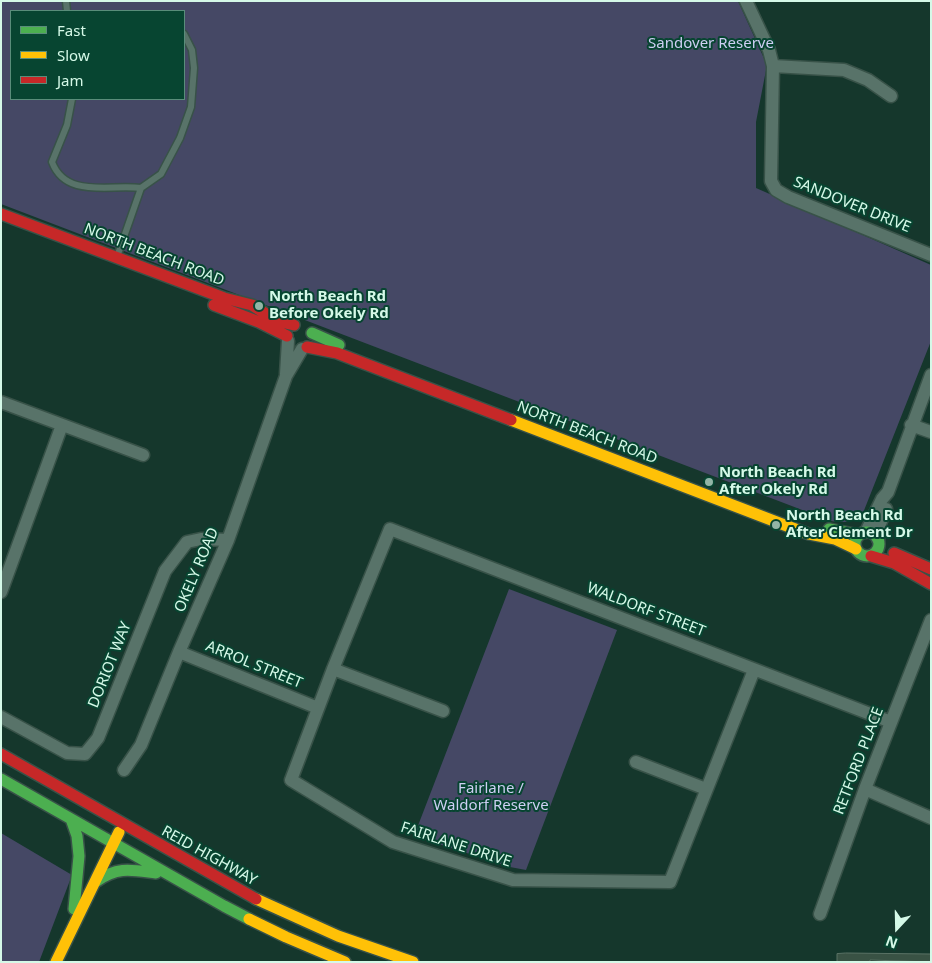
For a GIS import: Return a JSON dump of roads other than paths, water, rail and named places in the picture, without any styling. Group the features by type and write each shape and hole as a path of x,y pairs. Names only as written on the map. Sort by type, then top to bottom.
{"main road":[{"name":"NORTH BEACH ROAD","path":"1,214 224,298 252,305 277,321 294,325"},
{"name":"NORTH BEACH ROAD","path":"1,224 259,322 288,339"},
{"path":"294,325 305,325 312,333 312,341 304,348 294,348 288,339 289,330 294,325"},
{"name":"NORTH BEACH ROAD","path":"312,333 332,343 373,356 804,521 836,532 862,534"},
{"name":"NORTH BEACH ROAD","path":"304,348 337,353 787,526 809,534 834,539 856,549"},
{"path":"931,569 896,555 873,534 862,534 855,542 856,549 860,554 880,556 931,584"},
{"path":"871,556 877,551 879,541"},
{"name":"REID HIGHWAY","path":"1,754 112,819 283,913 354,943 413,962"},
{"path":"1,779 109,842 255,922 345,962"},
{"path":"56,962 70,928 97,881 109,842 112,819"},
{"path":"70,928 78,876 79,849 78,836 71,820"},
{"path":"74,909 109,842 123,825"},
{"path":"97,881 108,872 119,869 167,874"}],"street":[{"name":"SANDOVER DRIVE","path":"746,1 769,50 773,66 770,181 776,190 788,198 931,255"},
{"path":"773,66 844,70 868,80 891,96"},
{"name":"OKELY ROAD","path":"286,376 288,339"},
{"name":"OKELY ROAD","path":"124,770 141,745 228,540 286,376 304,348"},
{"path":"862,534 888,492 911,425 931,375"},
{"path":"1,402 143,454"},
{"path":"1,592 62,425"},
{"path":"911,425 931,432"},
{"path":"879,541 879,526 889,501 888,492"},
{"name":"FAIRLANE DRIVE","path":"390,528 291,780 393,842 513,880 670,882 754,670"},
{"name":"WALDORF STREET","path":"390,528 891,722"},
{"name":"DORIOT WAY","path":"1,716 67,753 85,754 98,738 165,571 186,542 201,539 228,540"},
{"name":"RETFORD PLACE","path":"820,914 865,789 931,620"},
{"name":"ARROL STREET","path":"179,652 318,708"},
{"path":"333,669 443,711"},
{"path":"636,762 706,789"},
{"path":"865,789 931,818"}],"lane":[{"path":"117,258 141,188 161,174 180,138 191,107 194,68 192,50 185,36"},
{"path":"72,100 67,125 52,162 56,173 70,184 96,188 141,188"}],"place":[{"name":"North Beach Rd Before Okely Rd","path":"259,306"},
{"name":"North Beach Rd After Okely Rd","path":"709,482"},
{"name":"North Beach Rd After Clement Dr","path":"776,525"}],"park label":[{"name":"Sandover Reserve","path":"711,44"},
{"name":"Fairlane / Waldorf Reserve","path":"491,798"}]}
